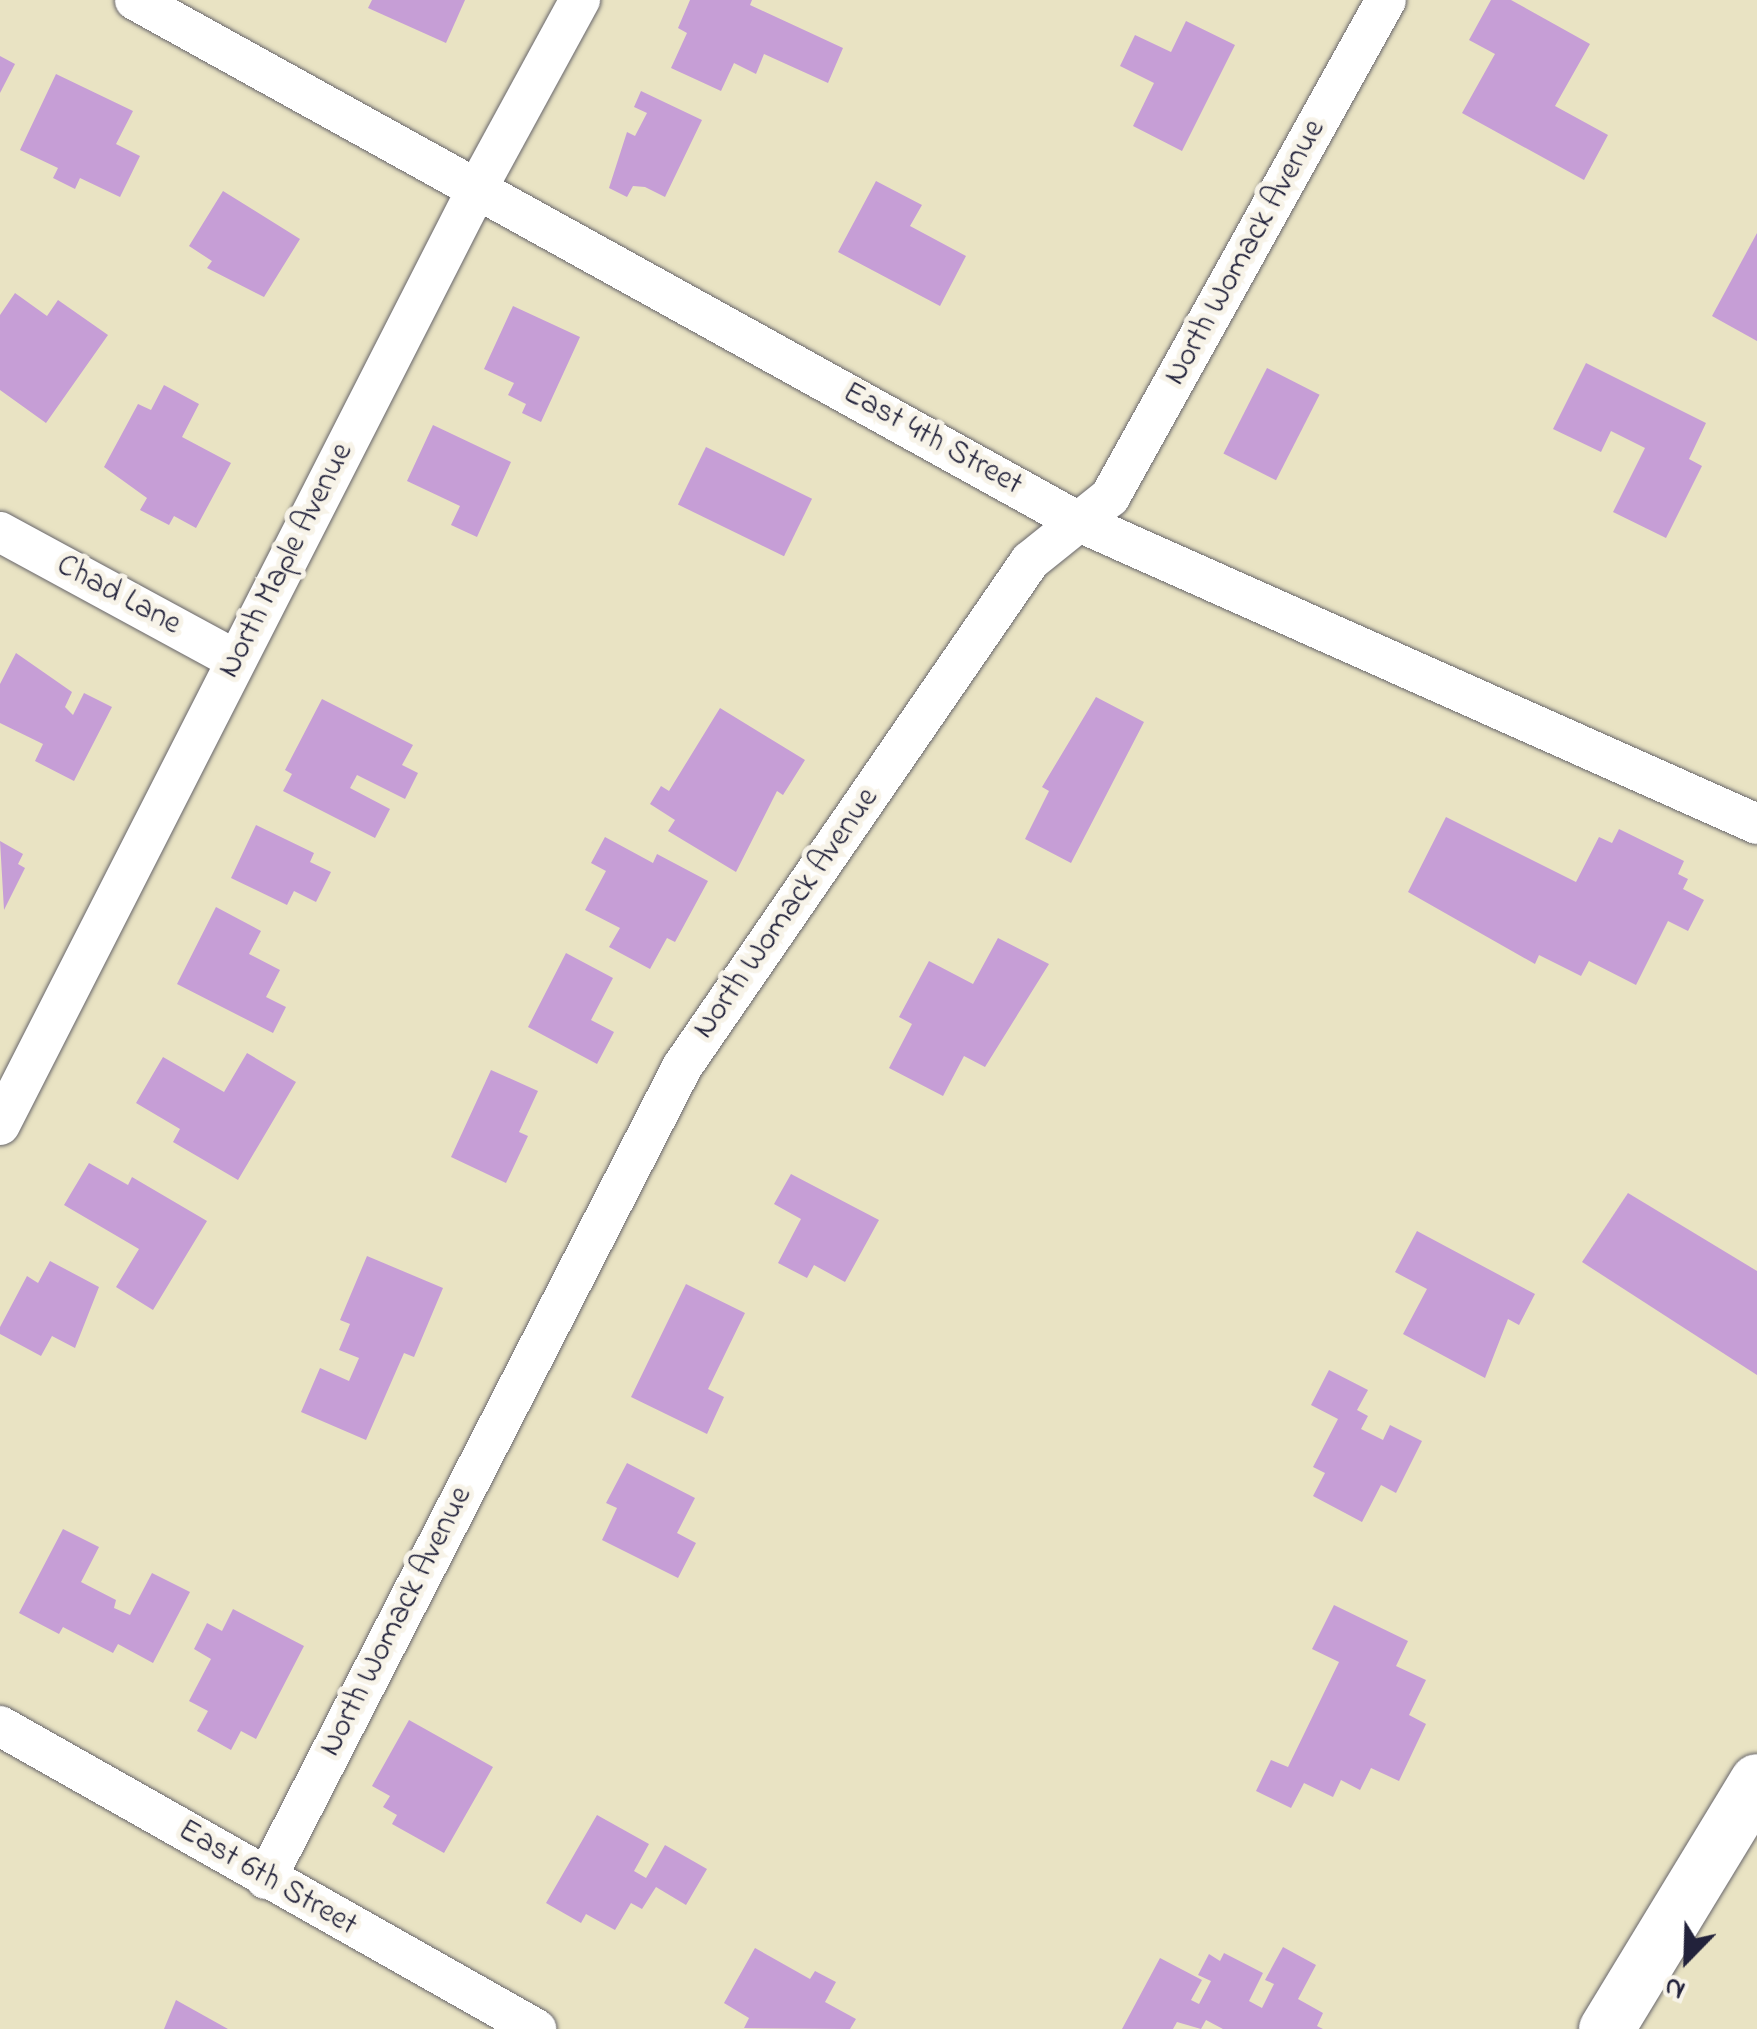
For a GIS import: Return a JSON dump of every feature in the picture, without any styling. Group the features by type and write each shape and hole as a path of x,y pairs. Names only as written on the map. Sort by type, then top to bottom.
{"main road":[{"path":"1606,2029 1757,1781"}],"street":[{"name":"East 4th Street","path":"135,0 478,185 1077,521 1757,824"},
{"name":"North Maple Avenue","path":"0,1125 478,185 580,0"},
{"name":"North Womack Avenue","path":"266,1879 682,1066 1030,560 1110,498 1386,0"},
{"name":"Chad Lane","path":"0,532 236,660"},
{"name":"East 6th Street","path":"0,1726 536,2029"}],"building":[{"path":"372,0 465,0 446,43 368,8"},
{"path":"690,0 752,0 750,5 843,48 828,83 764,54 756,74 734,63 721,91 671,68 687,33 678,28"},
{"path":"1491,0 1511,0 1590,44 1555,106 1608,135 1584,180 1462,113 1495,54 1469,40"},
{"path":"1186,21 1235,45 1182,151 1133,126 1154,83 1120,66 1135,35 1171,52"},
{"path":"0,56 15,64 0,93"},
{"path":"56,74 133,111 116,144 140,156 120,197 80,178 75,189 53,178 58,168 20,150"},
{"path":"641,91 702,120 665,197 645,187 633,186 627,197 609,188 627,132 635,136 647,113 634,107"},
{"path":"876,181 922,205 910,226 966,256 940,306 838,252"},
{"path":"223,191 300,239 264,297 207,268 212,261 189,246"},
{"path":"1757,233 1757,341 1712,316"},
{"path":"15,293 47,316 58,300 108,335 46,423 0,390 0,315"},
{"path":"513,306 580,337 541,422 522,413 526,404 508,395 514,383 484,369"},
{"path":"1586,363 1706,423 1689,459 1702,466 1666,538 1613,512 1645,448 1611,431 1601,452 1553,429"},
{"path":"1267,368 1320,395 1276,480 1223,454"},
{"path":"164,385 199,404 182,437 231,463 196,528 174,516 169,525 140,510 147,498 104,467 138,404 151,410"},
{"path":"433,425 511,462 477,537 451,525 460,506 407,481"},
{"path":"706,447 812,499 784,556 678,505"},
{"path":"16,653 72,692 65,707 73,715 84,693 112,707 74,781 35,761 43,744 0,723 0,684"},
{"path":"1096,697 1144,722 1071,863 1025,839 1049,791 1042,787"},
{"path":"322,699 413,745 402,765 418,773 405,799 357,775 350,788 390,809 375,838 283,791 292,774 285,770"},
{"path":"720,708 805,760 783,795 777,791 736,872 668,831 675,820 650,804 661,786 669,791"},
{"path":"1446,817 1576,882 1599,837 1612,843 1619,829 1684,861 1678,874 1688,879 1683,889 1704,900 1688,931 1668,921 1636,985 1589,961 1581,976 1539,955 1535,964 1408,892"},
{"path":"256,825 314,853 310,862 331,872 316,902 294,891 287,905 231,878"},
{"path":"605,837 653,863 657,854 708,881 675,942 667,938 650,969 609,947 620,928 585,910 606,871 591,863"},
{"path":"0,841 23,854 18,864 25,868 4,910"},
{"path":"216,907 261,931 249,954 280,970 266,997 286,1007 273,1033 177,984"},
{"path":"998,938 1049,964 985,1067 964,1056 943,1096 889,1068 912,1024 899,1017 929,961 973,984"},
{"path":"566,953 613,978 591,1020 614,1032 597,1064 528,1027"},
{"path":"247,1053 296,1082 238,1180 173,1142 180,1129 136,1103 163,1057 224,1092"},
{"path":"491,1070 538,1091 519,1132 528,1136 506,1183 451,1157"},
{"path":"89,1163 128,1185 132,1177 207,1221 153,1310 116,1287 139,1249 64,1205"},
{"path":"791,1174 879,1220 845,1282 814,1265 807,1278 778,1263 801,1219 774,1204"},
{"path":"1628,1193 1757,1271 1757,1375 1582,1262"},
{"path":"1417,1231 1535,1294 1519,1325 1508,1319 1485,1378 1403,1334 1427,1289 1395,1272"},
{"path":"367,1256 443,1288 414,1357 404,1353 366,1440 301,1412 320,1368 349,1381 359,1358 339,1350 350,1324 340,1320"},
{"path":"50,1261 99,1287 75,1348 52,1336 41,1356 0,1334 0,1327 27,1276 38,1283"},
{"path":"686,1284 745,1313 708,1389 724,1397 707,1434 631,1397"},
{"path":"1329,1370 1368,1390 1357,1410 1368,1416 1361,1429 1383,1440 1390,1425 1422,1441 1396,1493 1381,1485 1362,1522 1313,1496 1325,1473 1313,1467 1338,1419 1311,1405"},
{"path":"627,1463 695,1498 677,1533 696,1543 678,1578 602,1540 617,1508 606,1503"},
{"path":"63,1529 99,1547 81,1582 116,1600 114,1608 130,1615 152,1573 190,1592 153,1663 118,1644 113,1653 63,1627 59,1634 19,1613"},
{"path":"1334,1605 1408,1641 1396,1666 1426,1680 1409,1715 1426,1724 1399,1781 1371,1768 1360,1790 1341,1780 1333,1797 1304,1783 1291,1808 1256,1791 1271,1760 1288,1767 1339,1662 1312,1649"},
{"path":"233,1609 304,1646 256,1739 241,1731 231,1750 197,1731 208,1711 189,1701 211,1659 194,1649 207,1623 222,1631"},
{"path":"409,1720 493,1767 444,1853 392,1824 397,1815 383,1807 390,1796 372,1786"},
{"path":"597,1815 649,1844 634,1871 646,1878 665,1845 707,1869 686,1905 656,1887 642,1909 631,1903 615,1930 586,1914 581,1923 546,1903"},
{"path":"1283,1947 1316,1965 1298,1999 1323,2013 1317,2026 1323,2029 1223,2029 1206,2020 1201,2029 1177,2022 1173,2029 1122,2029 1160,1958 1202,1980 1191,2000 1199,2004 1211,1981 1198,1975 1209,1954 1220,1961 1224,1953 1263,1973 1249,2001 1262,2008 1274,1984 1265,1980"},
{"path":"755,1948 810,1979 815,1971 836,1982 825,2002 856,2019 850,2029 744,2028 749,2018 724,2003"},
{"path":"176,2000 228,2029 164,2029"}]}
